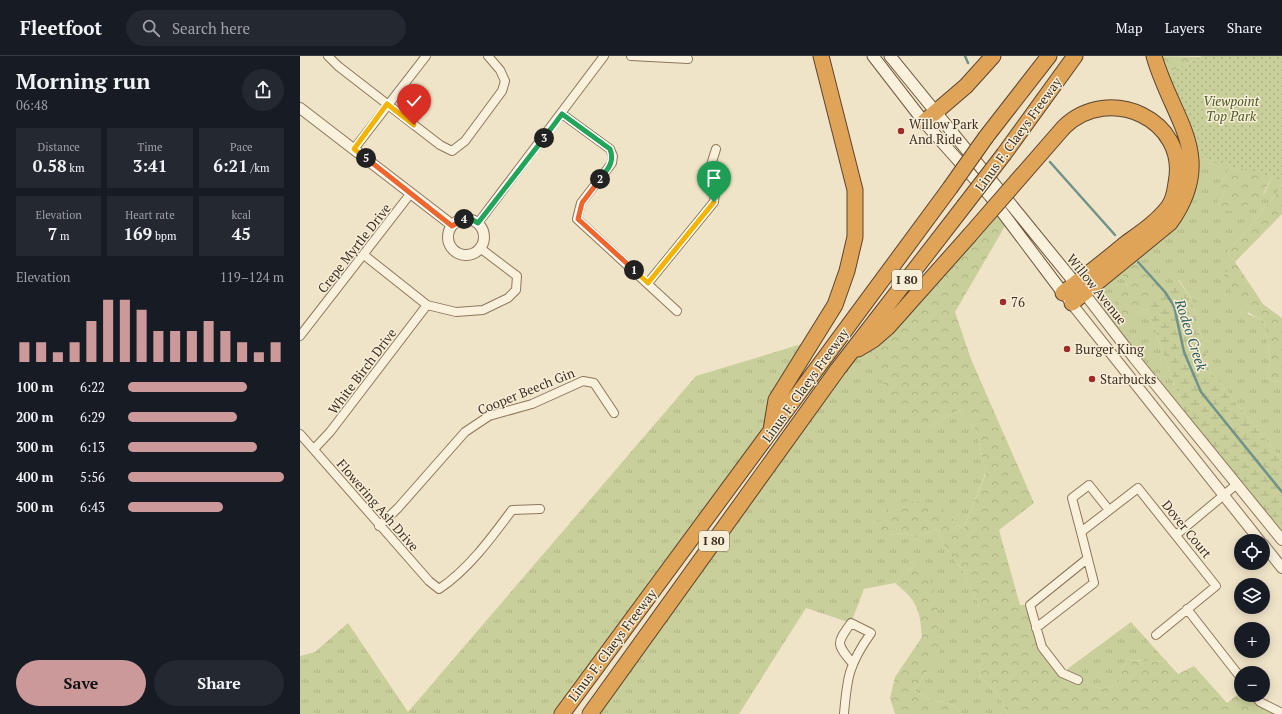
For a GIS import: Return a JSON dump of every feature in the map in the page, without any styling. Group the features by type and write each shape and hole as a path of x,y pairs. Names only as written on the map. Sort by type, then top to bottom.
{"highway":[{"path":"770,433 776,400 835,305 847,272 855,237 855,190 821,56"},
{"path":"826,74 827,56"},
{"path":"930,117 966,86 993,56"},
{"name":"Linus F. Claeys Freeway","path":"562,714 770,433 986,137 1049,56"},
{"name":"Linus F. Claeys Freeway","path":"590,714 838,369 1004,154 1075,56"},
{"path":"1080,288 1170,223 1180,208 1187,193 1191,174 1191,155 1187,135 1160,77 1154,56"},
{"path":"851,353 873,340 888,327 1074,117 1091,110 1105,107 1123,108 1135,111 1155,124 1170,142 1177,158 1178,174 1175,191 1169,205 1155,221 1068,298"}],"main road":[{"name":"Willow Avenue","path":"872,56 930,117 1080,288"},
{"name":"Willow Avenue","path":"890,56 930,117 1068,298"}],"street":[{"path":"328,56 338,66 440,145 452,151 465,141 502,91 505,81 500,70 488,56"},
{"path":"354,149 387,104 426,56"},
{"path":"478,223 562,114 604,56"},
{"path":"631,56 688,58"},
{"path":"300,108 452,226"},
{"path":"562,114 610,149 613,156 612,163 582,203 578,219 677,311"},
{"path":"648,283 714,202 715,193 711,165 716,149"},
{"name":"Crepe Myrtle Drive","path":"300,336 411,193"},
{"path":"466,219 478,223 483,229 484,237 480,248 468,254 455,250 448,238 452,226 457,221 466,219"},
{"path":"364,255 427,305 456,312 483,310 508,298 516,290 517,276 480,248"},
{"name":"Willow Avenue","path":"1080,288 1134,358 1282,540"},
{"name":"Willow Avenue","path":"1068,298 1255,534"},
{"name":"White Birch Drive","path":"314,449 330,432 427,305"},
{"name":"Cooper Beech Gin","path":"379,526 398,508 465,432 489,416 532,404 583,381 594,383 614,412"},
{"name":"Flowering Ash Drive","path":"300,434 379,526 429,581 439,589 453,580 498,530 512,510 540,509"},
{"path":"1176,535 1237,484"},
{"path":"1036,628 1094,583 1072,498 1089,485 1108,510 1081,532"},
{"name":"Dover Court","path":"1108,510 1138,488 1176,535 1216,586 1187,609"},
{"path":"1270,553 1282,568"},
{"path":"1078,680 1062,673 1042,647 1030,605 1087,558"},
{"path":"1156,635 1187,609 1234,669"},
{"path":"844,714 847,680 853,664 857,653 871,633 851,623 840,639 840,648 853,664"},
{"path":"1260,702 1282,713"}],"green space":[{"path":"1154,56 1200,57 1160,77"},
{"name":"Viewpoint Top Park","path":"1202,56 1282,56 1282,180 1191,155 1160,77"},
{"path":"1191,155 1232,166 1220,183 1264,194 1272,177 1282,180 1282,186 1248,229 1227,252 1235,262 1248,314 1264,321 1270,356 1267,378 1282,383 1282,460 1210,371 1192,300 1179,280 1165,292 1138,262 1128,257 1164,228"},
{"path":"1235,157 1274,173 1260,200 1232,211 1216,210 1220,183 1232,166"},
{"path":"1282,186 1282,214 1235,262 1227,252 1248,229"},
{"path":"996,204 1008,221 955,312 971,359 1034,503 999,530 1020,605 1030,605 1042,647 1062,673 1101,689 1118,684 1126,660 1167,662 1178,674 1194,666 1227,703 1234,698 1234,702 1264,702 1282,714 1008,714 999,696 979,675 983,648 978,603 963,571 947,551 937,529 916,537 903,533 887,535 871,527 886,510 906,501 934,503 951,516 963,530 986,473 976,430 959,410 929,427 909,421 878,376 873,340"},
{"path":"1128,257 1138,262 1165,292 1137,316 1103,317 1128,286 1118,266"},
{"path":"1235,262 1263,304 1282,318 1282,383 1267,378 1270,356 1264,321 1248,312 1238,304 1224,275"},
{"path":"1118,266 1128,286 1137,316 1147,308 1190,427 1085,293"},
{"path":"1178,280 1192,300 1210,371 1282,460 1282,540 1190,427 1147,308"},
{"path":"818,339 770,435 561,714 300,714 300,656 315,652 348,623 408,712 696,376"},
{"path":"873,340 929,427 959,410 976,430 986,472 963,530 951,516 887,535 903,533 916,537 937,529 947,551 963,571 978,603 984,648 979,675 999,696 1008,714 961,714 954,705 932,700 914,691 927,671 916,563 895,583 864,589 851,623 806,608 739,714 590,714 838,369"},
{"path":"916,563 928,576 937,599 940,651 914,691 932,700 954,705 961,714 895,714 890,698 895,677 922,637 920,619 916,606 908,595 895,583"},
{"path":"1131,622 1167,662 1126,660 1118,684 1101,689 1062,673"}],"waterway":[{"name":"Rodeo Creek","path":"965,56 968,63"},
{"name":"Rodeo Creek","path":"1050,162 1115,235"},
{"name":"Rodeo Creek","path":"1138,262 1165,292 1174,306 1184,352 1201,392 1282,492"}],"place":[{"name":"Willow Park And Ride","path":"901,131"},
{"name":"76","path":"1003,302"},
{"name":"Burger King","path":"1067,349"},
{"name":"Starbucks","path":"1092,379"}],"route":[{"path":"414,125 387,104 354,149 452,226 457,221 466,219 473,220 478,223 562,114 610,149 613,156 612,163 582,203 578,219 648,283 714,202"}]}
